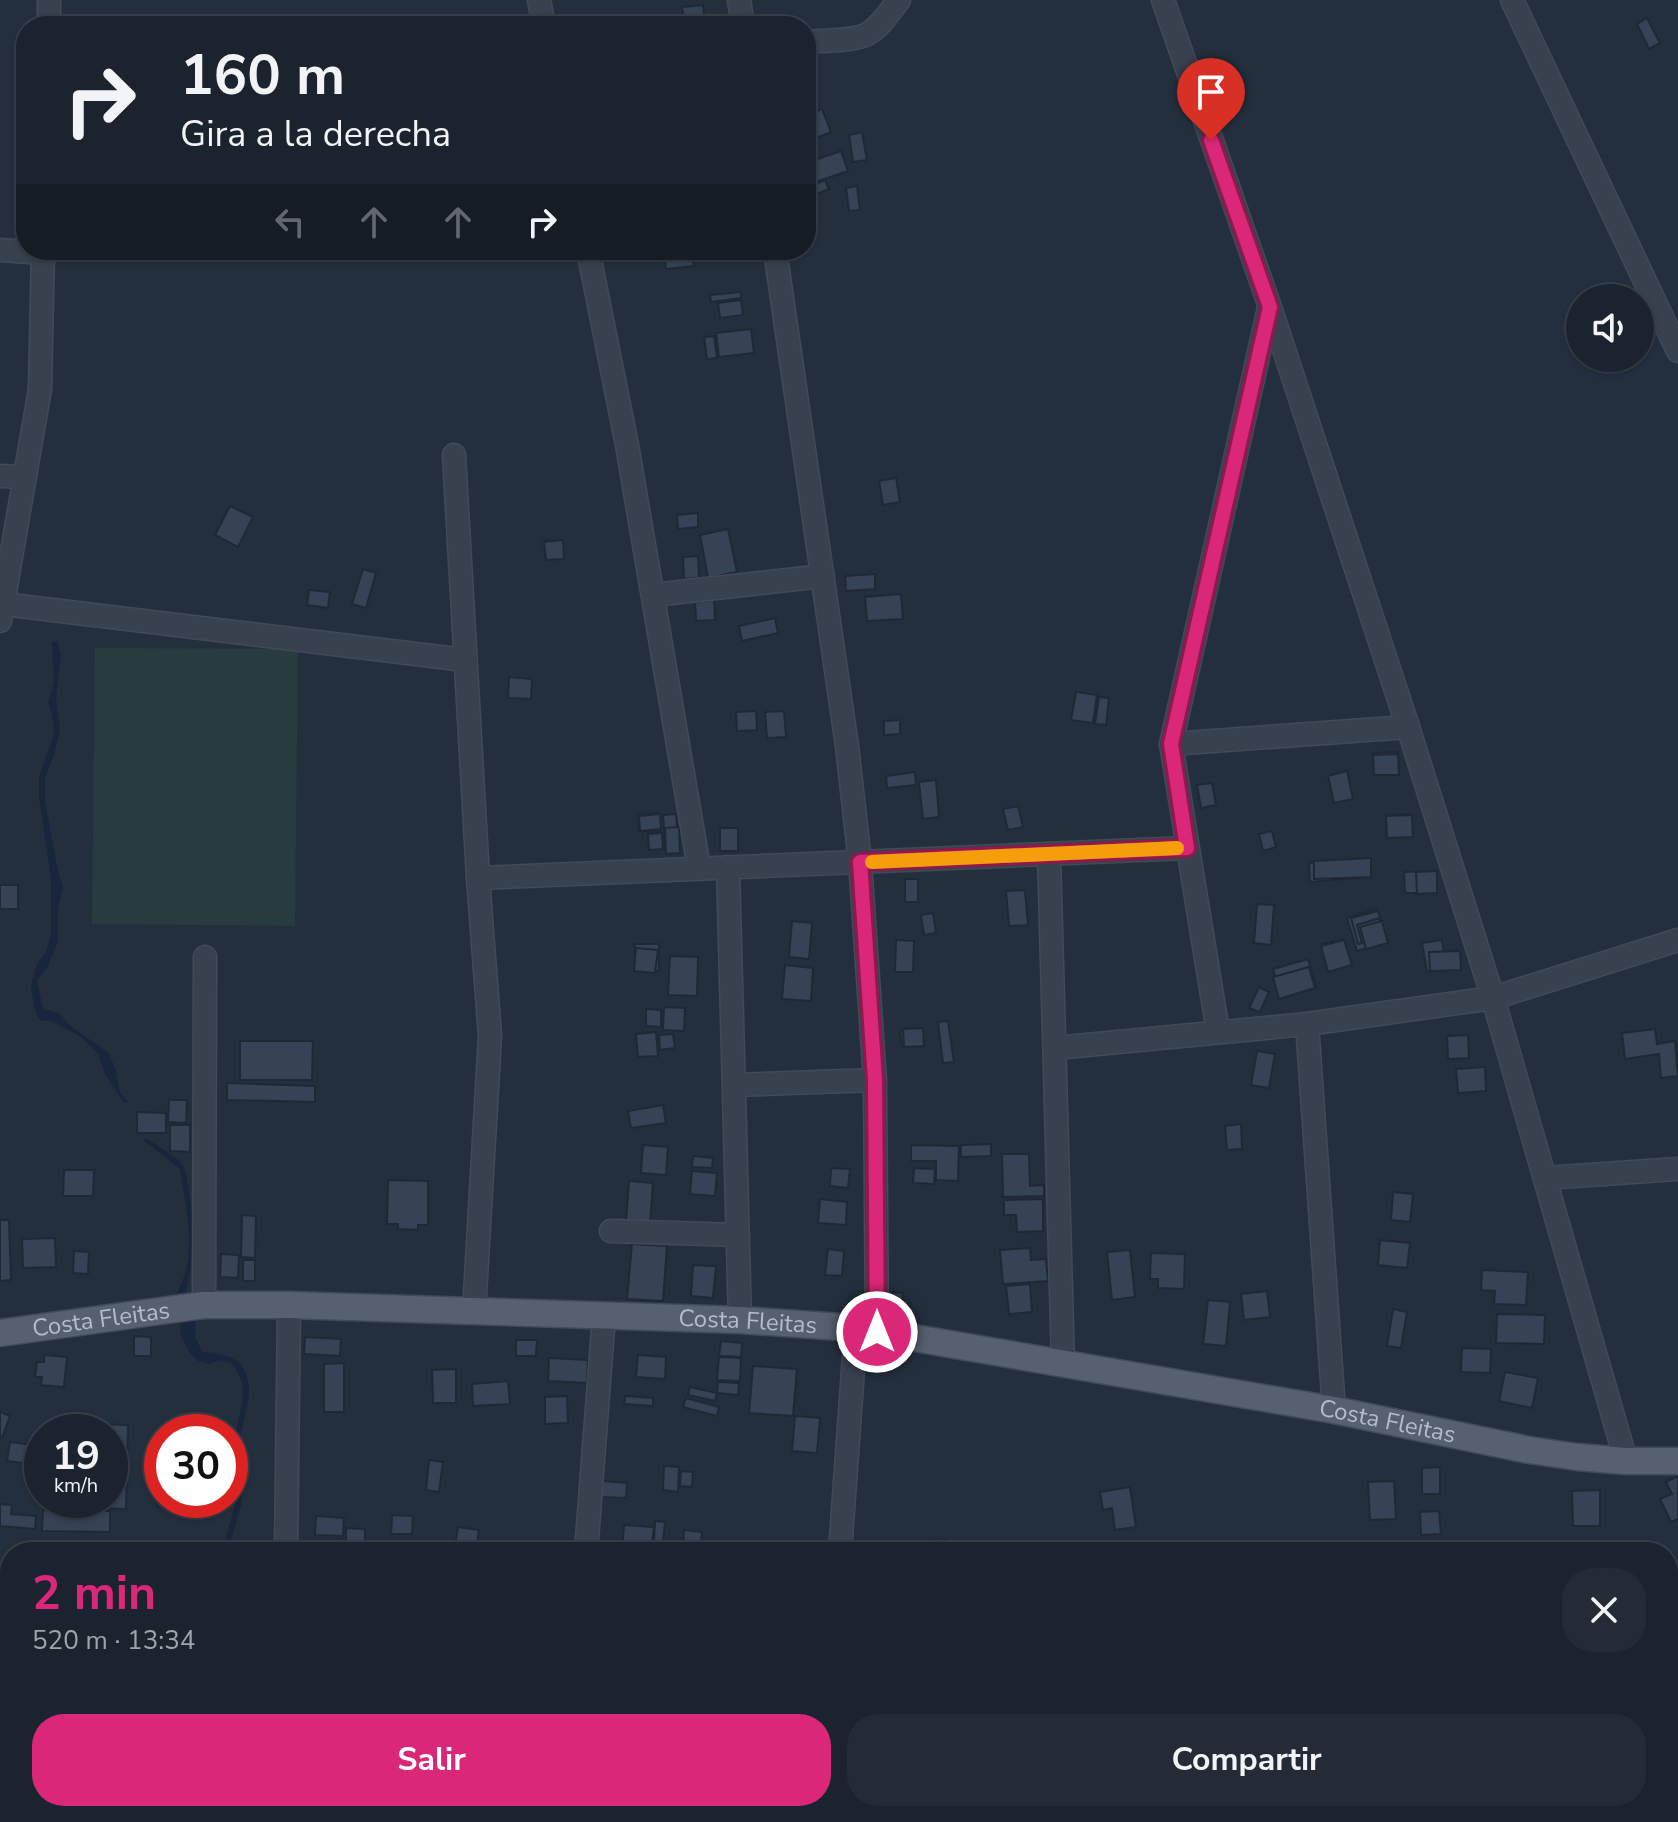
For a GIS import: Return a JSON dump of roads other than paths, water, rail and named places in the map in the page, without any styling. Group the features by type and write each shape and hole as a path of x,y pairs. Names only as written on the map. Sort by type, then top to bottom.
{"main road":[{"name":"Costa Fleitas","path":"0,1333 204,1305 740,1320 866,1330 1334,1410 1529,1450 1626,1461 1678,1461"}],"street":[{"path":"816,41 861,37 878,26 899,0"},
{"path":"1163,0 1270,307 1408,727 1493,998 1626,1461"},
{"path":"1512,0 1678,351"},
{"path":"43,260 40,389 2,612 465,660"},
{"path":"590,260 627,445 699,868"},
{"path":"776,260 847,746 860,862 875,1080 866,1330 841,1542"},
{"path":"1218,1032 1171,744 1270,307"},
{"path":"454,455 490,1036 474,1312"},
{"path":"0,476 25,477"},
{"path":"653,595 823,576"},
{"path":"1171,744 1408,727"},
{"path":"478,878 1187,848"},
{"path":"1049,854 1063,1364"},
{"path":"728,867 740,1320"},
{"path":"1055,1048 1307,1024 1493,998 1678,940"},
{"path":"204,1305 205,957"},
{"path":"1307,1024 1334,1410"},
{"path":"734,1085 875,1080"},
{"path":"1545,1178 1678,1169"},
{"path":"611,1231 738,1235"},
{"path":"286,1542 289,1305"},
{"path":"587,1542 604,1316"}],"water":[{"path":"57,640 61,656 56,697 60,731 45,778 45,801 63,887 58,909 58,941 48,966 37,981 43,1008 60,1014 69,1025 109,1053 120,1093 129,1102 124,1103 105,1074 98,1054 81,1037 52,1021 42,1021 34,1007 31,986 37,964 46,952 51,935 51,878 39,798 39,777 54,734 48,702 54,682 52,642"},
{"path":"142,1139 148,1139 172,1155 185,1171 193,1230 186,1292 177,1293 188,1263 189,1247 180,1169"},
{"path":"195,1319 196,1336 203,1352 227,1356 242,1365 249,1391 245,1414 240,1414 242,1382 236,1369 231,1363 198,1361 190,1354 181,1336 180,1321"},
{"path":"231,1518 237,1518 231,1542 226,1542"}]}
